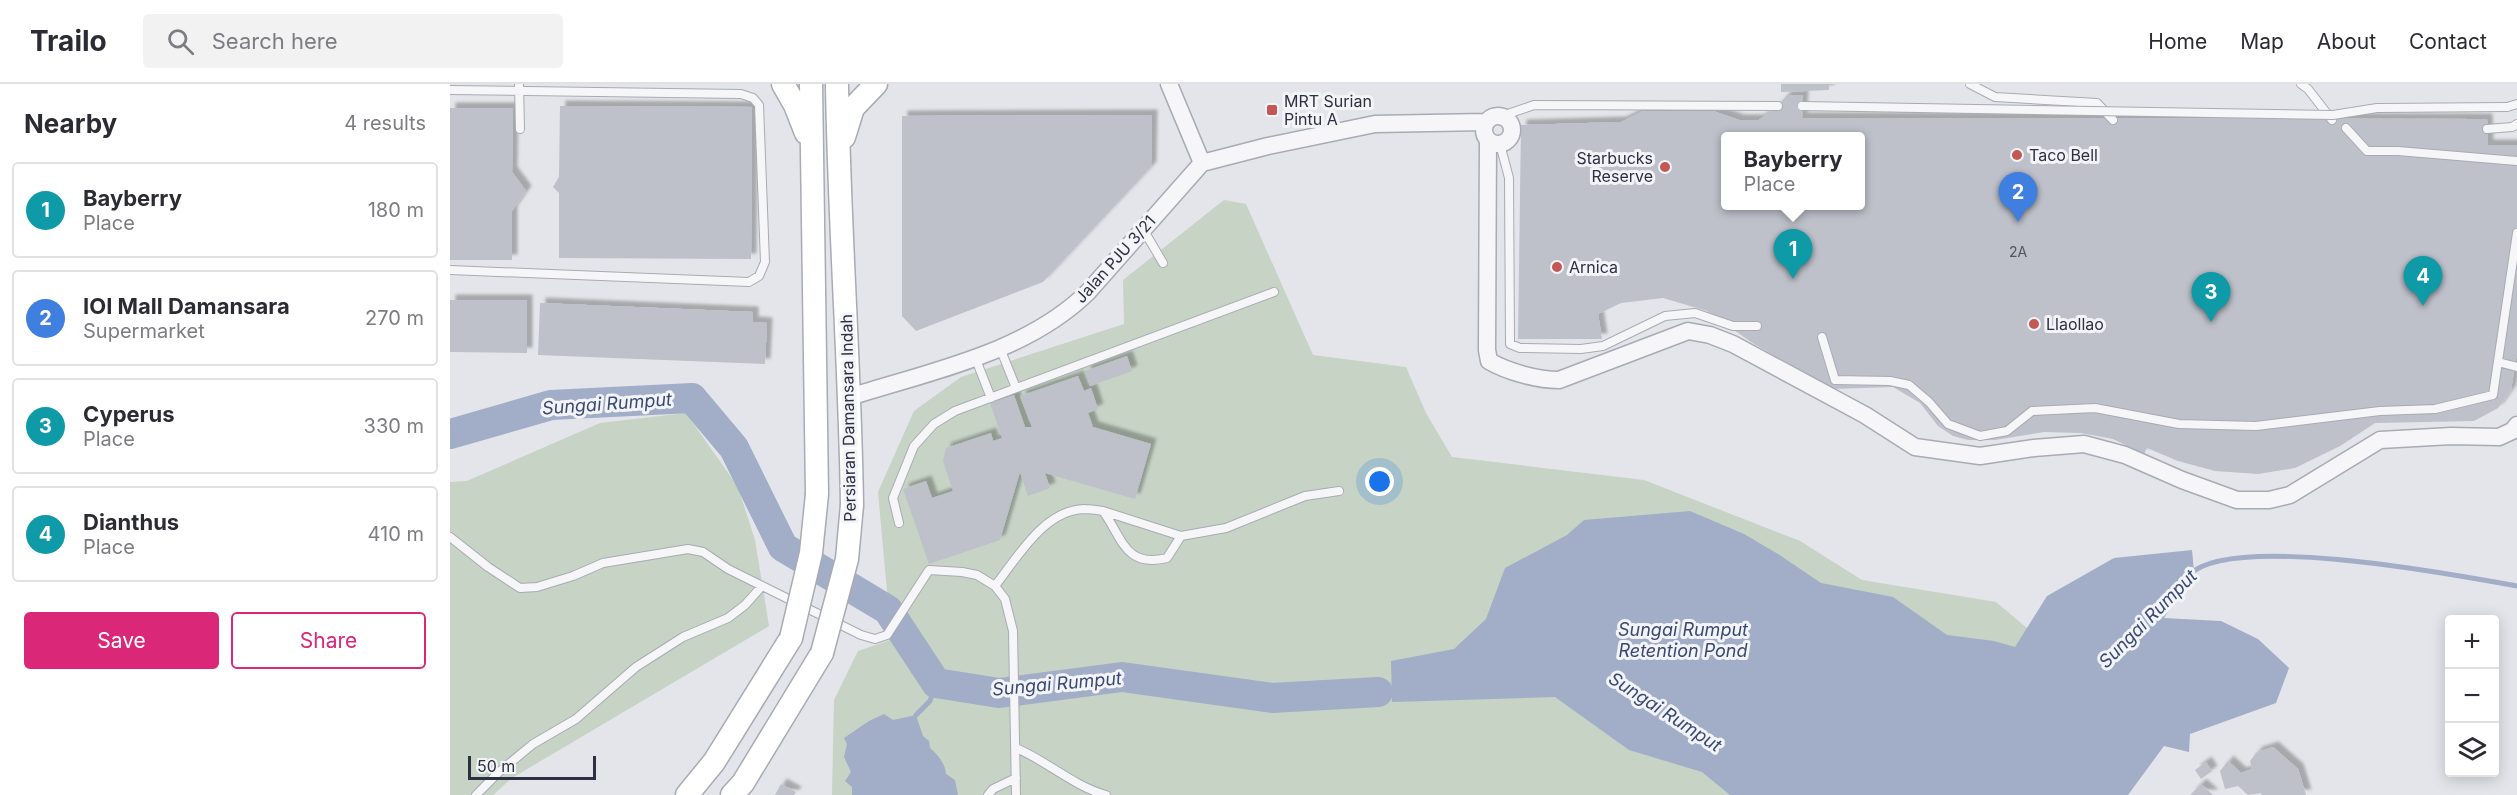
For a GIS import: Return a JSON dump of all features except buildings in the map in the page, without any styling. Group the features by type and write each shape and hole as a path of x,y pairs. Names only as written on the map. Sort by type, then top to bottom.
{"main road":[{"path":"783,84 795,105 810,146"},
{"name":"Persiaran Damansara Indah","path":"687,795 714,762 791,638 811,553 818,494 810,146 811,84"},
{"name":"Persiaran Damansara Indah","path":"732,795 743,783 822,653 847,559 852,505 850,397 838,171 837,84"},
{"path":"838,171 845,128 853,108 876,84"},
{"path":"816,460 831,415 850,397"}],"street":[{"path":"1169,84 1202,163 1268,146 1375,124 1485,122 1493,116 1502,116 1510,121 1512,130 1509,139 1494,142"},
{"path":"1485,122 1483,131 1494,142 1487,350 1489,361 1498,366 1549,380 1559,380 1688,331 1710,335 1733,344 1865,415 1915,447 1980,456 2084,444 2125,455 2182,480 2237,500 2268,500 2290,495 2380,440 2451,436 2499,437 2512,431 2517,425"},
{"name":"Jalan PJU 3/21","path":"850,397 1000,348 1047,326 1071,309 1202,163"}],"lane":[{"path":"1970,84 1995,96 2097,103 2113,120"},
{"path":"2301,84 2308,89 2332,120"},
{"path":"519,87 520,129"},
{"path":"450,90 519,87 741,94 753,98 759,105 765,262 759,276 749,282 450,270"},
{"path":"1802,106 2333,115 2377,108 2507,107 2517,104"},
{"path":"1502,116 1534,105 1778,106"},
{"path":"2487,129 2512,127 2517,124"},
{"path":"2346,128 2367,151 2398,151 2517,161"},
{"path":"1494,142 1509,178 1510,344 1520,348 1581,349 1603,346 1665,316 1695,313 1733,326 1757,326"},
{"path":"1143,228 1163,263"},
{"path":"1822,338 1835,380 1890,381 1909,385 1929,402 1948,424 1980,436 2007,431 2032,411 2095,408 2179,424 2256,426 2380,411 2435,409 2493,395 2517,233"},
{"path":"899,523 893,498 914,446 934,424 955,411 1274,292"},
{"path":"1000,348 1016,388"},
{"path":"975,357 991,398"},
{"path":"2498,362 2517,367"},
{"path":"995,586 1022,552 1056,517 1083,509 1103,511 1181,536 1226,528 1305,496 1339,491"},
{"path":"1103,511 1127,551 1150,562 1167,558 1181,536"},
{"path":"450,537 488,567 520,588 546,584 603,564 688,549 703,552 728,569 861,635 875,639 887,635 928,570 977,575 995,586 1005,599 1010,614 1016,683 1016,795"},
{"path":"476,795 499,772 533,744 576,719 636,667 683,637 728,618 745,605 762,586"},
{"path":"1016,748 1038,757 1078,784 1106,795"},
{"path":"988,795 993,789 1016,778"}],"green space":[{"path":"1224,200 1246,204 1313,355 1406,367 1426,413 1452,457 1644,480 1800,541 1862,580 1996,602 2046,644 2091,795 832,795 834,700 858,651 896,638 887,591 878,492 914,411 961,377 1124,324 1123,280"},
{"path":"686,413 738,487 755,540 769,626 512,778 493,795 450,795 450,482 467,481 600,423"}],"water":[{"name":"Sungai Rumput Retention Pond","path":"1690,511 1744,534 1821,583 1893,597 1947,635 1994,641 2015,647 2047,596 2114,558 2192,550 2194,571 2164,618 2221,621 2258,639 2289,668 2276,703 2190,734 2189,752 2164,746 2128,795 1730,795 1702,772 1629,750 1555,697 1392,702 1391,661 1454,649 1486,619 1505,568 1567,535 1584,520"},
{"path":"884,714 893,720 916,715 923,736 929,741 930,748 941,760 946,774 955,780 958,795 852,795 852,787 845,781 851,772 844,757 847,744 844,738"}],"waterway":[{"name":"Sungai Rumput","path":"450,434 551,405 692,398 734,448 783,547 888,610 936,683 999,693 1122,677 1272,698 1378,692"},
{"name":"Sungai Rumput","path":"2189,575 2213,563 2249,557 2295,557 2397,566 2517,586"},
{"path":"916,715 930,701 936,683"}],"place":[{"name":"MRT Surian Pintu A","path":"1272,110"},
{"name":"Taco Bell","path":"2017,155"},
{"name":"Starbucks Reserve","path":"1665,167"},
{"name":"IOI Mall Damansara","path":"2018,222"},
{"name":"Arnica","path":"1557,267"},
{"name":"Bayberry","path":"1793,279"},
{"name":"Dianthus","path":"2423,306"},
{"name":"Cyperus","path":"2211,322"},
{"name":"Llaollao","path":"2034,324"}]}
